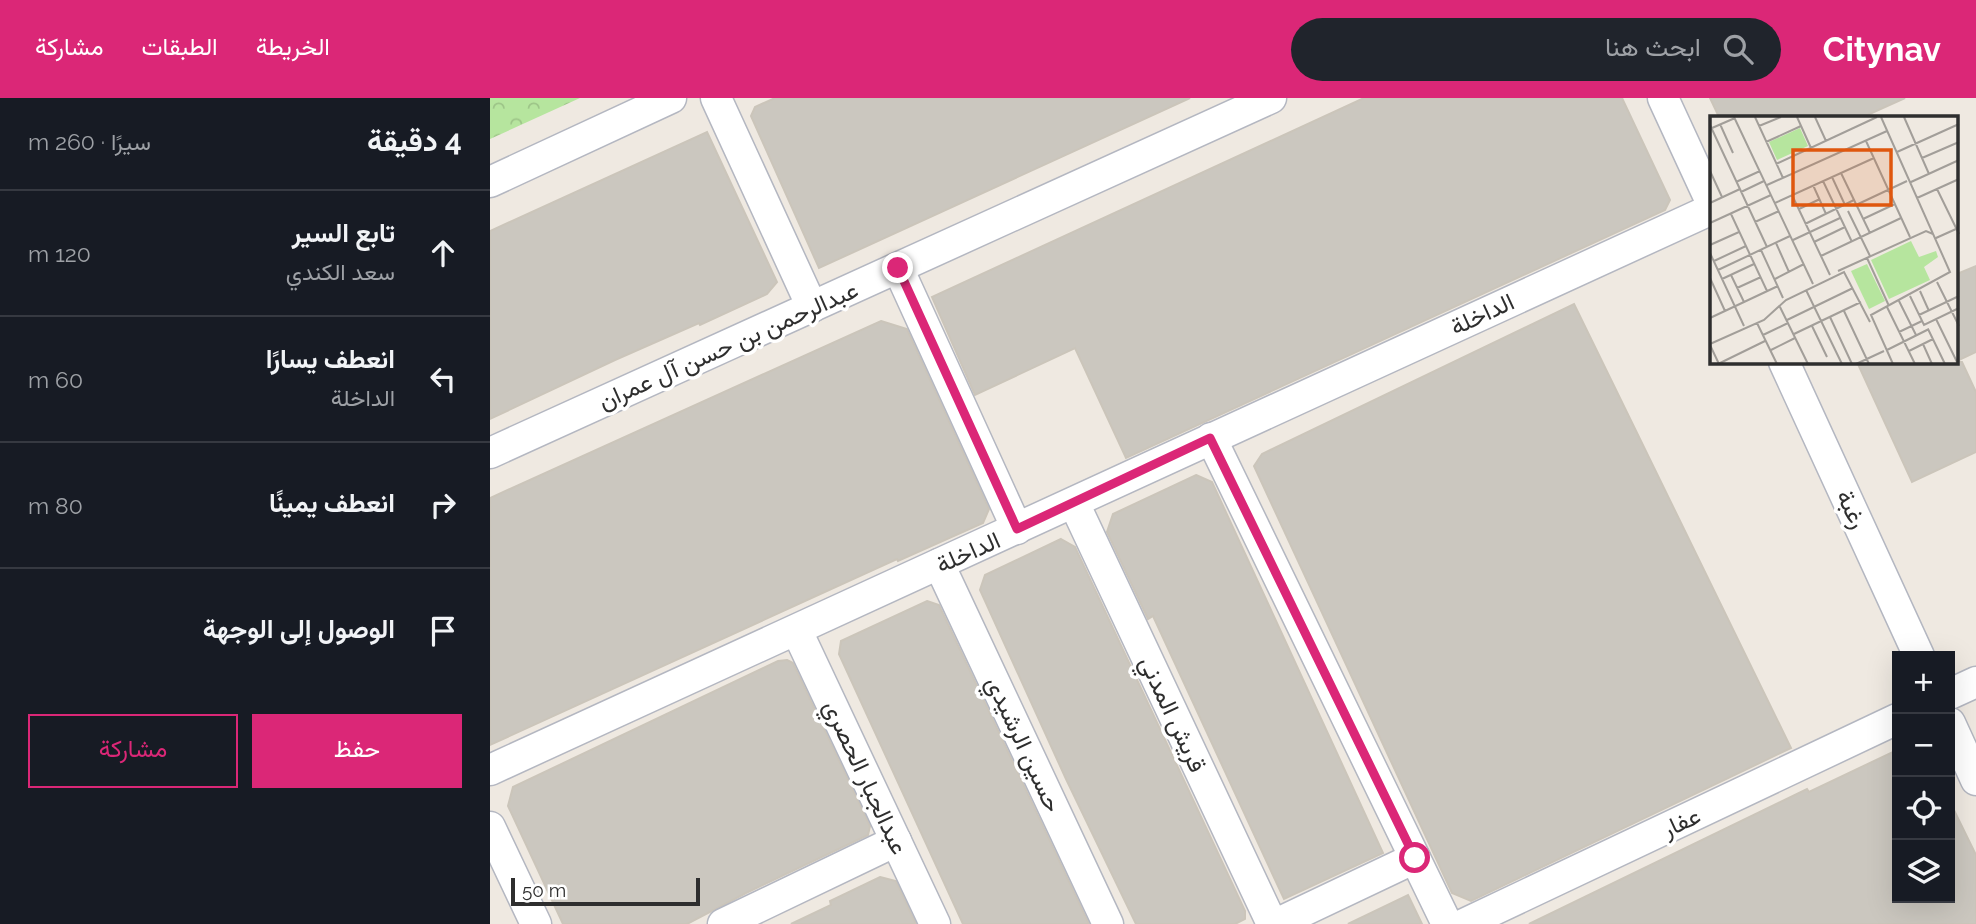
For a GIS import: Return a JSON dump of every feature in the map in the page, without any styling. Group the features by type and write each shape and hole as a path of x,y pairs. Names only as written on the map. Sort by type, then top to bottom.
{"street":[{"path":"490,182 671,98"},
{"path":"716,98 812,307"},
{"name":"عبدالرحمن بن حسن آل عمران","path":"490,453 1271,98"},
{"path":"1663,98 1710,200"},
{"name":"الداخلة","path":"490,770 1710,210"},
{"path":"898,268 1017,529"},
{"name":"رغبة","path":"1785,364 1917,651"},
{"path":"1210,438 1447,924"},
{"name":"قريش المدني","path":"1074,503 1274,924"},
{"name":"حسين الرشيدي","path":"939,564 1108,924"},
{"name":"عبدالجبار الحصري","path":"797,631 935,924"},
{"path":"1955,692 1976,682"},
{"name":"عفار","path":"1464,924 1892,721"},
{"path":"1955,734 1976,780"},
{"path":"490,827 536,924"},
{"path":"723,924 896,841"},
{"path":"1274,924 1415,858"}],"green space":[{"path":"490,98 580,98 490,139"}],"building":[{"path":"775,98 1190,98 819,268 751,116 755,107"},
{"path":"1364,98 1622,98 1670,200 1665,210 1126,458 1075,348 975,395 932,297"},
{"path":"1710,98 1905,98 1865,116 1719,116"},
{"path":"707,132 777,282 767,294 615,360 490,419 490,231"},
{"path":"1976,266 1976,352 1958,361 1958,274"},
{"path":"1574,304 1791,748 1471,901 1452,893 1254,466 1262,454"},
{"path":"881,321 907,329 989,509 983,523 898,561 897,559 490,745 490,498"},
{"path":"1962,362 1976,392 1976,452 1912,482 1858,364"},
{"path":"1196,475 1212,482 1383,853 1284,899 1153,616 1148,619 1107,532 1113,514"},
{"path":"1061,539 1075,547 1245,911 1245,919 1235,924 1136,924 980,590 985,575"},
{"path":"927,601 939,605 1089,924 963,924 839,654 841,641"},
{"path":"787,660 793,663 870,826 868,835 687,924 563,924 508,806 513,787 778,661"},
{"path":"1892,752 1892,903 1955,903 1955,812 1976,855 1976,924 1529,924 1807,789 1809,792"},
{"path":"880,877 896,881 916,924 791,924 831,905 830,901"},
{"path":"1408,895 1422,924 1348,924"}],"route":[{"path":"898,268 1017,529 1210,438 1415,858"}]}
